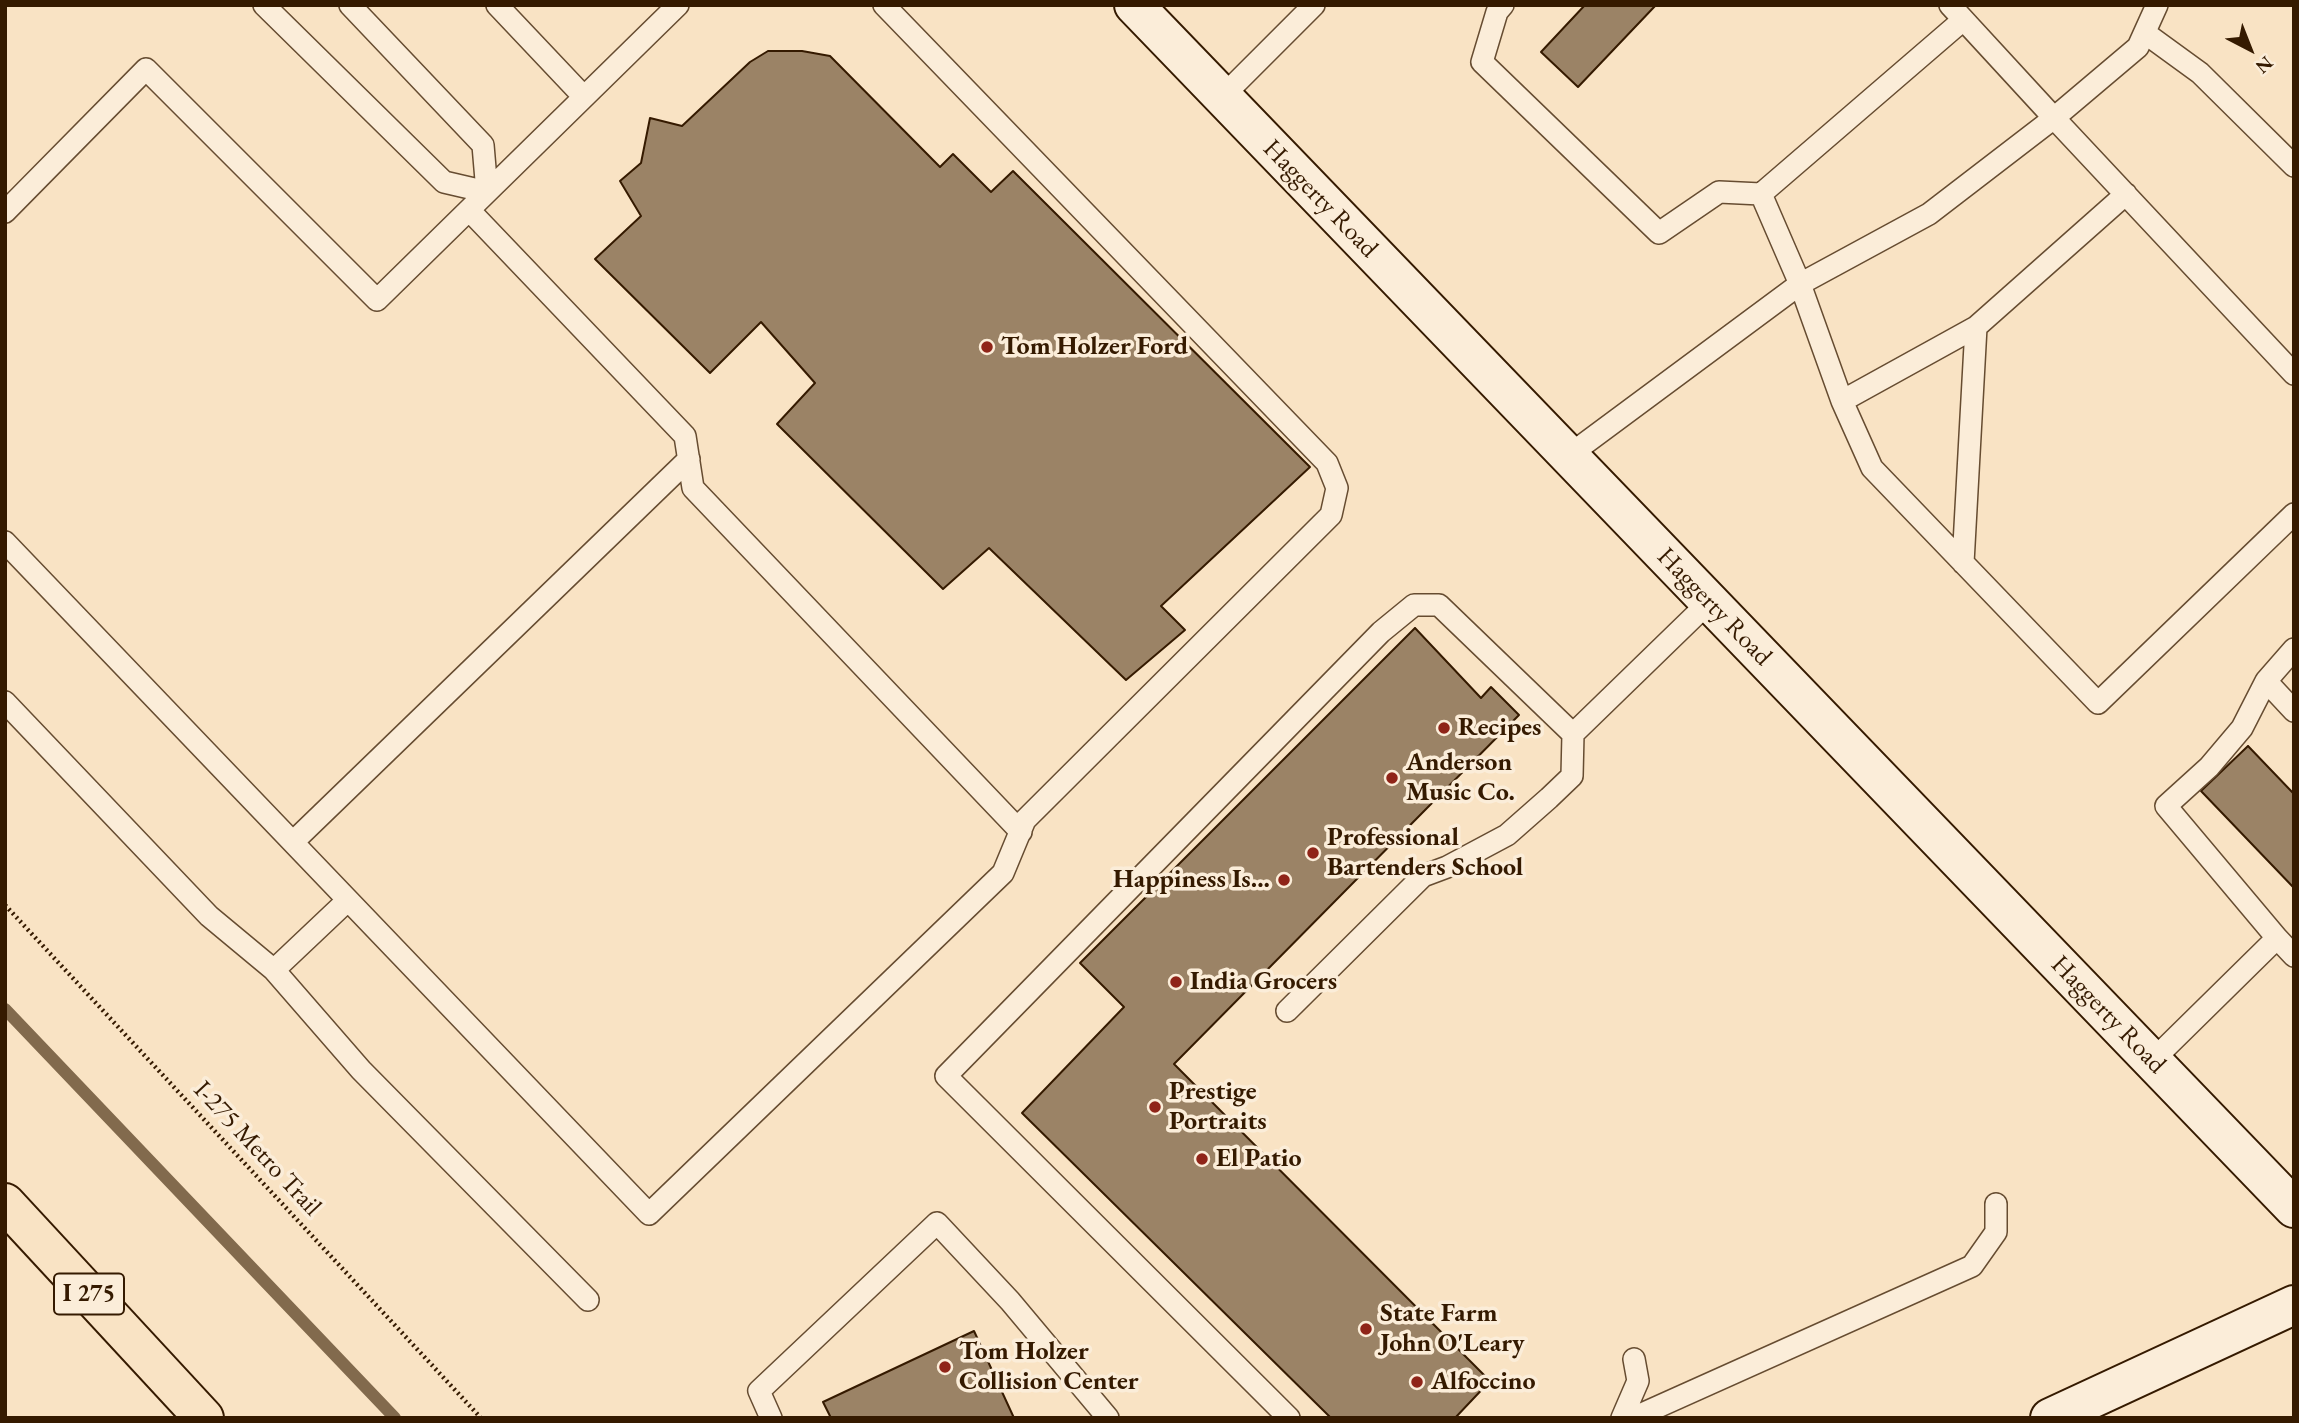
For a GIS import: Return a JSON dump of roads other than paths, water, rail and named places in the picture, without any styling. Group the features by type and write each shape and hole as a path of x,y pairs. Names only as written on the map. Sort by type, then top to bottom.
{"highway":[{"name":"I 275","path":"5,1203 204,1418"}],"street":[{"name":"Haggerty Road","path":"1134,5 2294,1208"},
{"path":"2050,1418 2294,1305"}],"lane":[{"path":"264,5 444,182 487,192"},
{"path":"350,5 483,145 487,192"},
{"path":"497,5 584,97"},
{"path":"5,542 649,1214 1003,873 1025,820 1331,515 1338,488 1327,463 884,5"},
{"path":"1222,97 1314,5"},
{"path":"1503,5 1497,12 1482,62 1659,233 1719,192 1761,194 1956,13 2294,373"},
{"path":"1568,456 1800,284 1929,214 2054,118 2138,47 2157,5"},
{"path":"5,212 146,69 377,300 675,6"},
{"path":"2145,33 2200,73 2294,166"},
{"path":"1761,194 1800,284 1842,401 1872,468 2098,703 2294,514"},
{"path":"1842,401 1976,327 2126,194"},
{"path":"468,210 685,436 693,488 1021,832"},
{"path":"1963,563 1976,327"},
{"path":"293,842 689,459"},
{"path":"1287,1011 1423,876 1447,867 1507,835 1572,776 1573,734 1709,602"},
{"path":"1289,1418 946,1076 1381,632 1414,605 1439,605 1573,734"},
{"path":"2294,649 2266,681 2242,728 2209,767 2166,806 2294,956"},
{"path":"2266,681 2294,711"},
{"path":"5,702 209,916 274,970 361,1070 588,1300"},
{"path":"274,970 348,900"},
{"path":"2152,1061 2277,938"},
{"path":"1633,1418 1972,1266 1996,1232 1996,1204"},
{"path":"771,1418 759,1391 937,1223 1010,1301 1108,1418"},
{"path":"1622,1418 1638,1381 1634,1359"}],"waterway":[{"path":"5,1009 395,1418"}],"place":[{"name":"Tom Holzer Ford","path":"987,347"},
{"name":"Recipes","path":"1444,728"},
{"name":"Anderson Music Co.","path":"1392,778"},
{"name":"Professional Bartenders School","path":"1313,853"},
{"name":"Happiness Is...","path":"1284,880"},
{"name":"India Grocers","path":"1176,982"},
{"name":"Prestige Portraits","path":"1155,1107"},
{"name":"El Patio","path":"1202,1159"},
{"name":"State Farm John O'Leary","path":"1366,1329"},
{"name":"Tom Holzer Collision Center","path":"945,1367"},
{"name":"Alfoccino","path":"1417,1382"}]}
